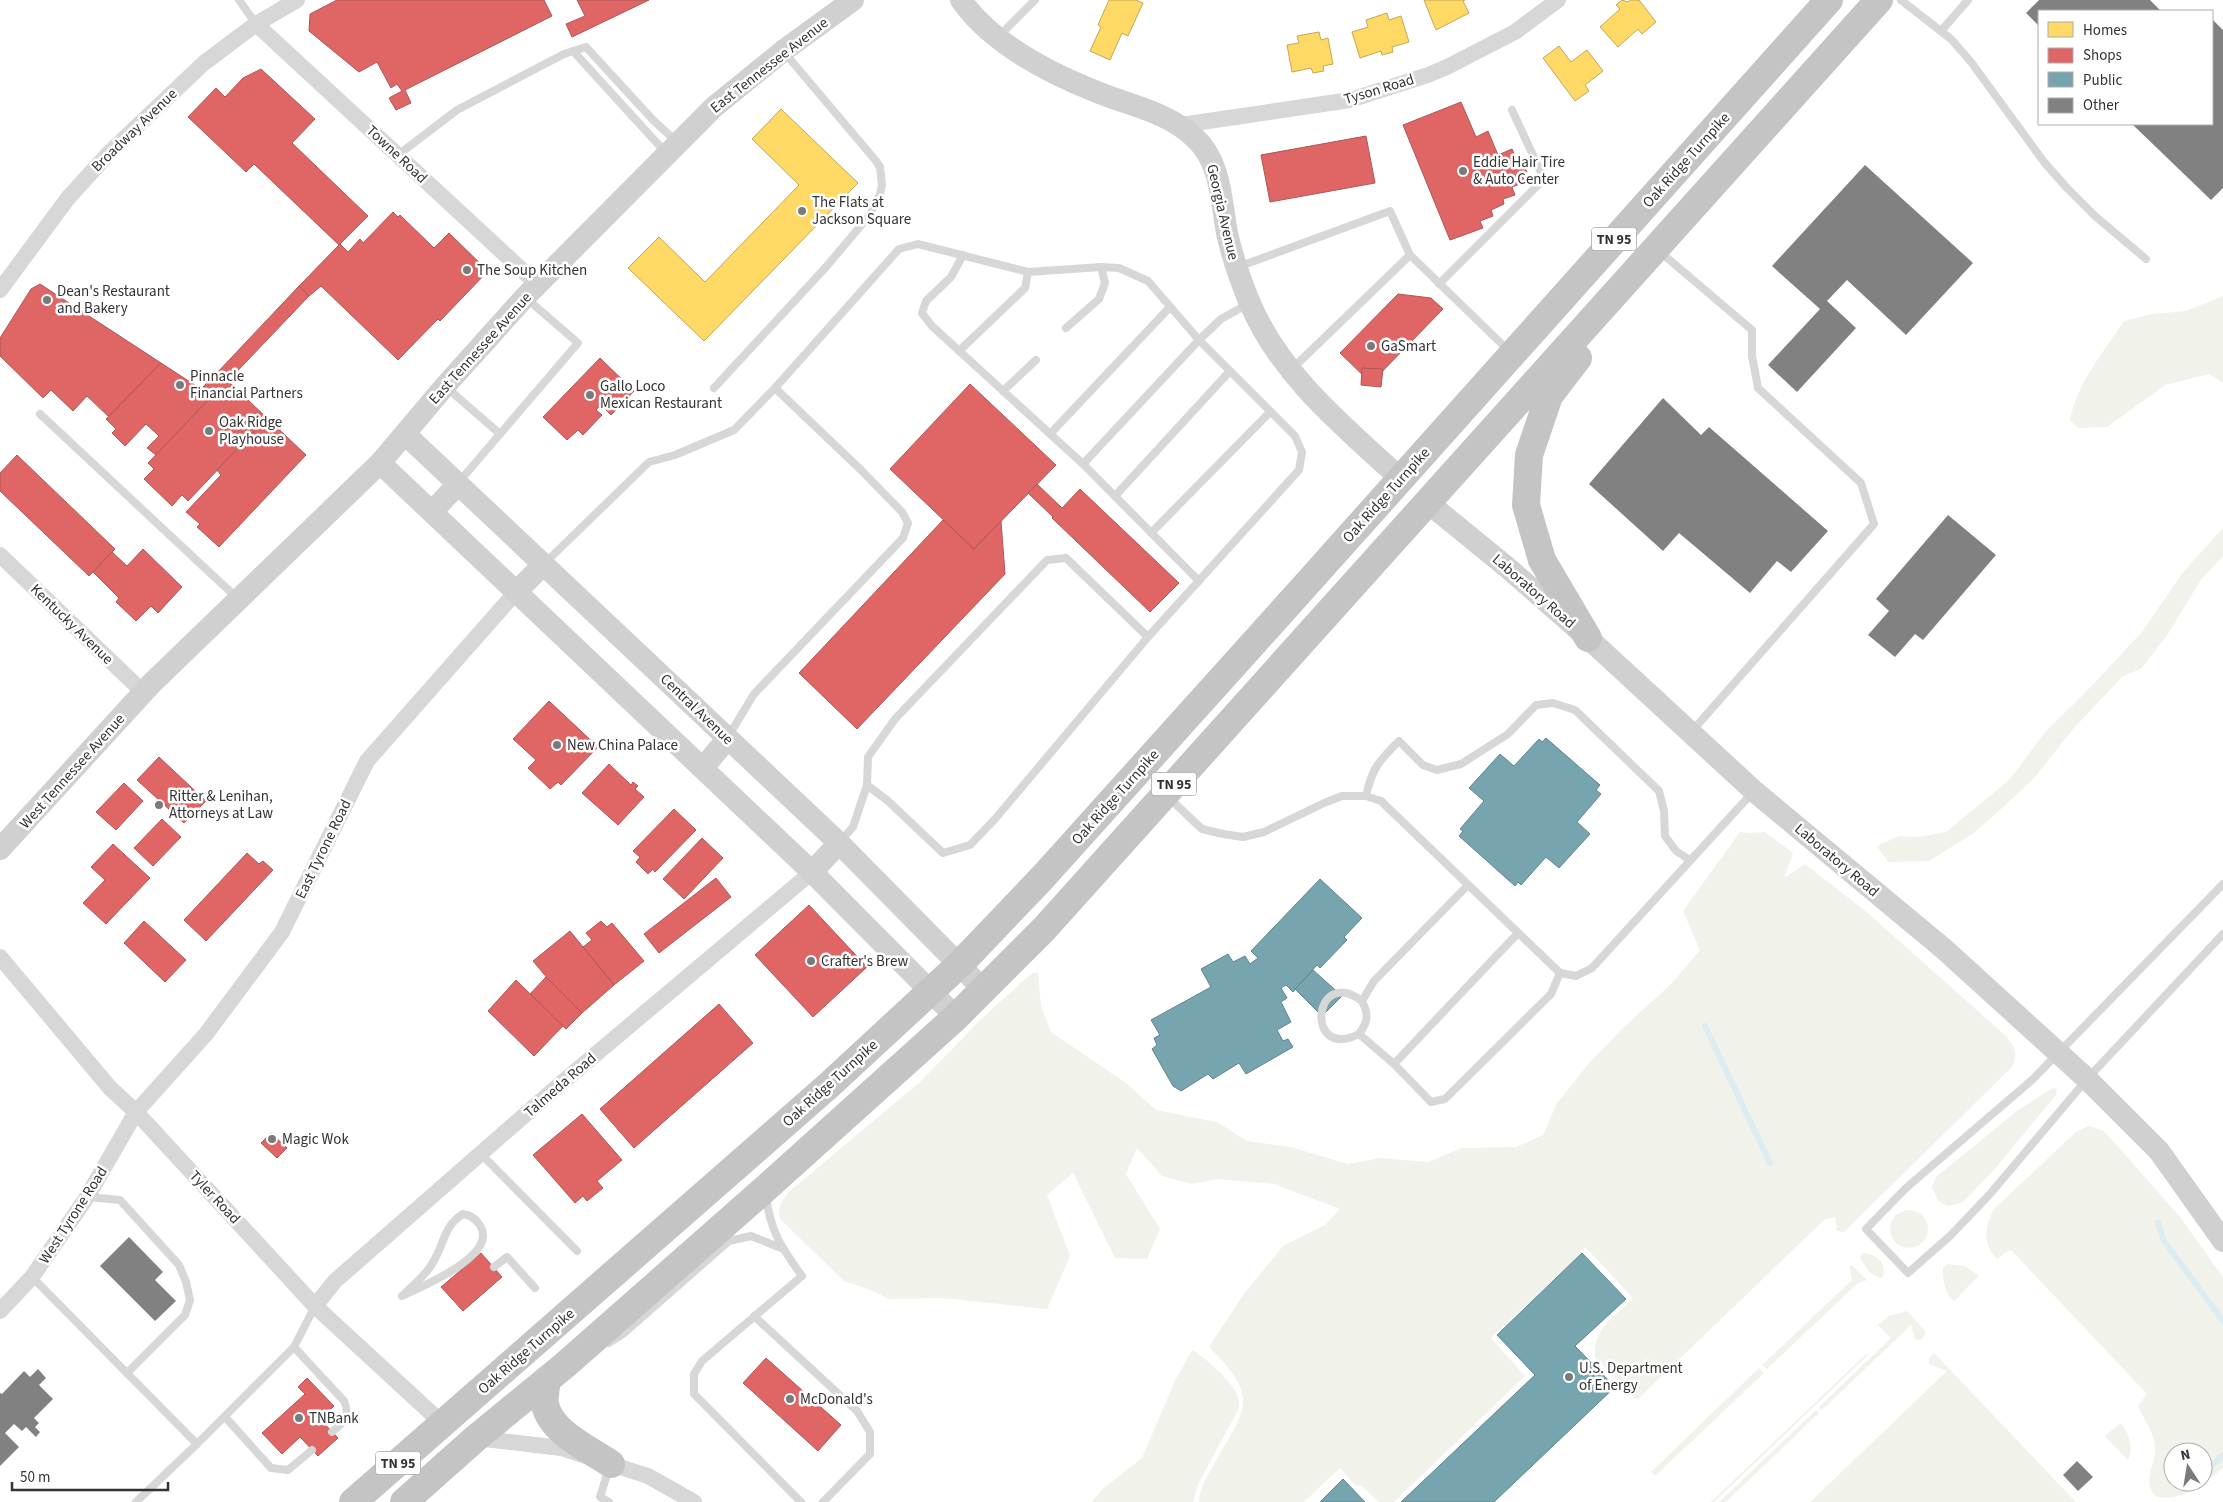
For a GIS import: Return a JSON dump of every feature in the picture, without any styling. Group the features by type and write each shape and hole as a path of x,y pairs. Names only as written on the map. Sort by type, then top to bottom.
{"highway":[{"name":"Oak Ridge Turnpike","path":"353,1502 820,1093 960,964 1043,877 1829,0"},
{"name":"TN 95","path":"404,1502 476,1438 556,1373 766,1188 956,1017 1044,929 1627,278 1879,0"},
{"path":"1628,224 1656,248"},
{"path":"1588,638 1542,560 1526,505 1529,456 1549,396 1588,345 1627,278"},
{"path":"1400,478 1427,502"},
{"path":"556,1373 545,1402 548,1412 556,1425 611,1464"},
{"path":"443,1424 476,1438"}],"street":[{"name":"Broadway Avenue","path":"0,290 68,198 110,152 204,64 256,24 297,0"},
{"name":"East Tennessee Avenue","path":"143,692 380,463 445,386 531,291 714,107 783,51 853,0"},
{"name":"Georgia Avenue","path":"960,0 997,37 1044,69 1097,92 1154,112 1181,125 1198,140 1212,160 1236,268 1267,338 1290,371 1343,426 1400,478"},
{"name":"Tyson Road","path":"1181,125 1350,100 1428,75 1515,32 1558,0"},
{"name":"Towne Road","path":"256,24 398,156 531,291"},
{"name":"Central Avenue","path":"405,434 727,739 840,843 984,990"},
{"path":"380,463 812,872 956,1017"},
{"path":"432,512 458,484"},
{"name":"Laboratory Road","path":"1427,502 1508,568 1588,638 1754,790 1944,949 2087,1078 2159,1151 2223,1241"},
{"name":"Kentucky Avenue","path":"0,555 143,692"},
{"path":"517,591 544,564"},
{"name":"East Tyrone Road","path":"136,1112 206,1034 282,932 367,761 517,591"},
{"name":"West Tennessee Avenue","path":"0,849 143,692"},
{"path":"703,768 727,739"},
{"path":"812,872 840,843"},
{"name":"Talmeda Road","path":"315,1306 335,1281 558,1086 812,872"},
{"name":"Tyler Road","path":"0,957 110,1088 136,1112 315,1306 443,1424"},
{"name":"West Tyrone Road","path":"0,1311 32,1278 87,1196 136,1112"},
{"path":"476,1438 561,1448 648,1476 694,1502"}],"lane":[{"path":"240,0 256,24"},
{"path":"997,37 1035,0"},
{"path":"1901,0 1941,31 1971,62 2011,117 2067,188 2095,216 2146,259"},
{"path":"1941,31 1968,0"},
{"path":"398,156 456,110 573,51 586,47 653,120 673,149"},
{"path":"573,51 673,149"},
{"path":"714,388 826,267 869,216 880,194 882,185 880,167 783,51"},
{"path":"1439,284 1544,179 1512,110"},
{"path":"1236,268 1390,211 1410,255 1512,354"},
{"path":"544,564 649,462 675,455 734,430 775,388 899,249 918,244 1028,272 1101,267 1119,268 1148,281 1199,340 1295,436 1302,452 1299,470 1148,637 995,819 970,845 943,853 888,801 866,785"},
{"path":"1656,248 1752,330 1752,356 1758,388 1861,483 1874,524 1691,733"},
{"path":"964,255 951,277 926,301 922,313 932,326 1082,464 1199,580"},
{"path":"1290,371 1410,255"},
{"path":"1066,328 1100,299 1105,283 1101,267"},
{"path":"958,351 1025,288 1028,272"},
{"path":"458,484 578,343 531,291"},
{"path":"1082,464 1199,340 1221,319 1250,303"},
{"path":"1050,434 1170,307"},
{"path":"1003,391 1036,360"},
{"path":"1115,496 1230,371"},
{"path":"445,386 500,434"},
{"path":"727,739 754,694 903,538 908,523 902,512 868,477 775,388"},
{"path":"1151,533 1270,412"},
{"path":"40,414 238,600"},
{"path":"840,843 853,827 866,785 868,757 895,719 1047,560 1066,558 1148,637"},
{"path":"1366,796 1370,777 1379,761 1399,741 1423,765 1437,770 1461,764 1508,734 1536,705 1553,703 1575,710 1659,791 1664,811 1665,836 1676,851 1690,860"},
{"path":"1164,794 1202,828 1244,837 1264,832 1342,796 1366,796 1381,801 1560,973 1576,976 1592,968 1754,790"},
{"path":"2223,884 2032,1080 1906,1188 1866,1229 1908,1273 1951,1235 1990,1194 2087,1078 2223,934"},
{"path":"1362,1001 1374,981 1468,885"},
{"path":"1394,1064 1518,933"},
{"path":"1359,1034 1394,1064 1431,1102 1445,1099 1551,994 1560,973"},
{"path":"1340,992 1352,994 1362,1001 1368,1012 1366,1024 1359,1034 1348,1040 1336,1039 1325,1032 1320,1020 1322,1008 1329,998 1340,992"},
{"path":"481,1154 577,1251"},
{"path":"766,1188 769,1218 781,1248 802,1276 702,1361 694,1374 694,1394 801,1502"},
{"path":"87,1196 120,1200 179,1265 186,1282 190,1300 185,1315 127,1373"},
{"path":"463,1214 469,1215 478,1222 483,1231 484,1240 478,1249 452,1271 402,1296 432,1266 448,1227 455,1219 463,1214"},
{"path":"556,1373 623,1334 729,1241 751,1236 781,1248"},
{"path":"494,1268 507,1257 535,1288"},
{"path":"32,1278 197,1444"},
{"path":"136,1502 226,1418 294,1347 315,1306"},
{"path":"754,1316 857,1411 870,1432 870,1454 824,1502"},
{"path":"294,1347 344,1401 348,1410 344,1421 332,1432"},
{"path":"226,1418 271,1468 288,1470 312,1450"},
{"path":"609,1502 600,1498 611,1464"}],"shaded area":[{"path":"2223,296 2223,383 2209,374 2165,385 2107,427 2078,428 2070,420 2078,393 2124,321 2152,314 2186,311"},
{"path":"2223,528 2223,556 2200,581 2168,634 2142,668 2122,677 2074,728 2035,777 1974,833 1929,861 1888,862 1877,846 1899,836 1919,837 1946,832 2009,780 2046,731 2083,695 2141,633 2184,571"},
{"path":"1740,832 1765,832 1793,853 1784,878 1805,864 1869,914 2007,1037 2015,1051 2012,1067 1844,1232 1837,1231 1835,1217 1824,1220 1637,1400 1595,1357 1597,1338 1601,1330 1633,1298 1585,1247 1581,1251 1582,1253 1491,1338 1525,1376 1394,1502 1379,1502 1362,1486 1355,1485 1340,1468 1304,1502 1199,1502 1204,1483 1240,1417 1243,1405 1242,1392 1236,1380 1226,1365 1209,1347 1243,1295 1283,1246 1325,1225 1340,1209 1274,1184 1218,1179 1192,1184 1162,1176 1137,1148 1126,1174 1160,1229 1147,1259 1115,1258 1073,1173 1047,1195 1070,1256 1047,1309 941,1298 889,1299 871,1290 844,1281 780,1219 779,1210 781,1203 791,1190 920,1082 983,1017 1031,974 1038,972 1041,1006 1051,1032 1126,1083 1156,1110 1217,1122 1247,1141 1291,1147 1348,1164 1380,1158 1428,1162 1462,1148 1516,1147 1543,1135 1557,1103 1590,1062 1624,1027 1671,984 1700,950 1683,911"},
{"path":"2053,1088 2057,1089 2056,1095 1994,1170 1965,1200 1948,1206 1938,1201 1932,1187 1936,1177 2018,1110"},
{"path":"2088,1126 2105,1132 2180,1217 2223,1277 2223,1468 2213,1477 2213,1442 2163,1442 2163,1492 2188,1492 2175,1497 2157,1497 2149,1482 2155,1453 2154,1439 2138,1406 2147,1394 2012,1251 2008,1251 1997,1259 1992,1253 1986,1234 1989,1220 1996,1207 2076,1132"},
{"path":"1909,1210 1922,1216 1928,1229 1922,1242 1909,1248 1896,1242 1890,1229 1896,1216"},
{"path":"1863,1253 1873,1255 1880,1261 1884,1268 1882,1278 1874,1276 1866,1267 1860,1257"},
{"path":"1948,1264 1965,1266 1979,1276 1954,1301 1946,1290 1943,1276 1943,1267"},
{"path":"1852,1265 1867,1280 1858,1283 1767,1369 1762,1365 1852,1280 1849,1266"},
{"path":"1907,1311 1926,1332 1923,1338 1915,1339 1911,1325 1822,1410 1819,1407 1891,1338 1878,1325 1889,1316"},
{"path":"1192,1350 1211,1364 1225,1378 1235,1391 1239,1403 1237,1412 1198,1484 1193,1502 1091,1502 1104,1488 1142,1458 1175,1381"},
{"path":"1934,1353 2076,1502 1810,1502 1947,1371 1929,1364 1929,1358"},
{"path":"1869,1354 1714,1502 1711,1502 1865,1355"},
{"path":"1759,1368 1764,1373 1655,1476 1651,1472"},
{"path":"1816,1410 1819,1413 1726,1502 1719,1502"},
{"path":"2121,1423 2130,1441 2131,1451 2128,1460 2105,1436"}],"building: Homes":[{"path":"1109,0 1136,0 1143,3 1128,36 1122,33 1110,60 1090,51 1101,27 1098,25"},
{"path":"1424,0 1465,0 1463,1 1469,13 1436,30"},
{"path":"1622,0 1628,2 1630,0 1639,0 1656,22 1642,34 1638,29 1618,47 1600,27 1620,9 1616,5"},
{"path":"1387,13 1389,20 1401,16 1409,42 1392,47 1393,52 1382,55 1381,51 1360,58 1352,32 1368,27 1366,20"},
{"path":"1319,32 1321,40 1328,38 1333,64 1323,66 1324,71 1313,73 1311,68 1292,72 1287,45 1299,43 1297,36"},
{"path":"1559,46 1571,62 1587,50 1603,71 1585,85 1589,91 1575,101 1543,58"},
{"name":"The Flats at Jackson Square","path":"781,109 858,183 704,341 628,268 659,237 705,282 799,185 752,139"}],"building: Shops":[{"path":"337,0 544,0 552,16 405,90 411,103 396,110 389,98 402,91 397,84 391,88 377,62 359,72 309,31 310,14"},
{"path":"577,0 649,0 572,37 566,24 585,16"},
{"path":"261,69 315,119 292,143 368,216 339,245 254,164 246,172 188,117 216,88 225,97 243,78"},
{"path":"1461,102 1476,137 1488,131 1498,155 1512,149 1515,156 1520,154 1527,173 1522,175 1525,182 1512,187 1515,195 1503,199 1504,204 1491,210 1493,216 1480,221 1483,228 1450,240 1403,125"},
{"path":"1366,136 1375,183 1270,202 1261,155"},
{"path":"393,212 398,217 400,215 434,248 449,233 488,271 440,321 438,319 398,360 321,286 309,296 299,286 340,244 348,252 360,239 363,243"},
{"path":"40,284 161,363 109,417 87,396 73,411 51,390 43,398 0,356 0,338 31,289"},
{"path":"299,286 309,296 225,384 215,375"},
{"path":"1398,294 1431,298 1443,309 1371,383 1340,353"},
{"path":"600,358 634,391 611,415 601,405 596,410 602,415 583,435 578,430 567,440 543,417"},
{"path":"161,363 201,389 204,386 213,395 156,455 147,448 159,436 146,424 125,446 112,433 116,429 106,419"},
{"path":"1362,368 1383,369 1381,387 1361,385"},
{"path":"215,375 225,384 228,381 267,418 188,501 182,495 172,506 144,479 154,469 148,463 213,395 204,386"},
{"path":"970,384 1056,465 974,549 890,469"},
{"path":"267,418 306,455 219,547 197,527 200,524 186,512 221,475 217,470"},
{"path":"17,455 115,549 89,576 0,491 0,473"},
{"path":"1037,484 1062,508 1080,489 1179,583 1150,612 1028,493"},
{"path":"943,520 974,549 1001,521 1005,574 857,729 799,673"},
{"path":"143,549 182,587 158,613 151,606 136,621 116,602 119,598 93,572 112,552 127,566"},
{"path":"549,701 598,747 561,785 558,782 550,789 528,768 536,760 513,739"},
{"path":"159,757 206,801 184,823 137,780"},
{"path":"609,764 631,785 633,782 638,786 635,789 644,797 618,825 582,793"},
{"path":"124,783 143,801 116,830 96,812"},
{"path":"674,809 696,830 655,872 653,869 648,874 636,862 640,857 633,851"},
{"path":"162,819 181,837 153,866 134,848"},
{"path":"702,838 723,858 684,899 663,879"},
{"path":"113,844 150,878 106,924 83,903 105,880 91,867"},
{"path":"247,853 259,864 263,861 273,870 206,941 184,920"},
{"path":"716,878 731,897 659,953 644,934"},
{"name":"Crafter's Brew","path":"809,905 867,967 813,1017 755,955"},
{"path":"144,921 186,960 165,982 124,943"},
{"path":"601,921 607,927 612,923 644,961 614,985 583,947 592,940 586,933"},
{"path":"570,931 614,985 582,1013 554,986 533,961"},
{"path":"546,977 582,1013 566,1029 530,994"},
{"path":"516,980 563,1026 534,1056 488,1011"},
{"path":"719,1004 753,1043 634,1148 600,1109"},
{"path":"582,1114 622,1160 597,1181 603,1188 587,1201 583,1196 575,1203 533,1155"},
{"path":"271,1133 287,1148 277,1158 261,1143"},
{"path":"481,1253 502,1277 463,1311 441,1287"},
{"path":"766,1358 841,1425 818,1451 743,1383"},
{"path":"307,1378 334,1406 320,1419 338,1438 318,1456 300,1437 282,1454 262,1433 305,1394 298,1387"}],"building: Public":[{"path":"1546,738 1600,785 1596,790 1601,794 1577,822 1590,834 1559,868 1546,857 1521,885 1518,882 1515,886 1459,836 1463,831 1460,829 1484,801 1469,788 1500,754 1514,766 1539,739 1542,742"},
{"path":"1320,879 1362,918 1344,937 1347,940 1320,968 1317,965 1293,992 1286,985 1281,988 1287,998 1281,1002 1291,1022 1277,1030 1283,1041 1288,1039 1293,1047 1246,1074 1239,1063 1213,1079 1208,1074 1181,1091 1173,1086 1152,1049 1157,1045 1154,1038 1160,1035 1151,1020 1211,987 1201,969 1228,954 1233,962 1245,956 1250,964 1258,958 1251,951"},
{"path":"1313,970 1342,996 1322,1016 1295,989"},
{"name":"U.S. Department of Energy","path":"1582,1253 1626,1299 1575,1346 1615,1387 1494,1502 1401,1502 1535,1375 1497,1335"},
{"path":"1343,1479 1365,1502 1320,1502"}],"building: Other":[{"path":"2039,0 2150,0 2160,10 2038,10 2038,25 2026,13"},
{"path":"2213,20 2223,30 2223,188 2211,200 2133,125 2213,125"},
{"path":"1865,165 1973,263 1906,335 1847,280 1827,301 1856,328 1797,392 1768,365 1820,309 1772,266"},
{"path":"1663,398 1701,435 1709,427 1828,531 1791,572 1777,561 1750,593 1679,533 1663,551 1589,484"},
{"path":"1948,515 1996,555 1923,640 1915,634 1895,657 1868,635 1889,611 1876,599"},
{"path":"129,1237 163,1272 155,1280 176,1301 155,1321 100,1266"},
{"path":"38,1369 46,1378 39,1385 53,1399 34,1418 39,1423 35,1427 40,1432 36,1437 26,1427 22,1431 14,1424 5,1433 19,1447 0,1466 0,1393 2,1394 24,1371 30,1377"},
{"path":"2077,1461 2093,1477 2078,1491 2063,1475"}],"waterway":[{"path":"1705,1026 1770,1163"},
{"path":"2158,1223 2164,1241 2223,1321"},
{"path":"2213,1464 2223,1455"}],"place":[{"name":"Eddie Hair Tire & Auto Center","path":"1463,171"},
{"name":"The Flats at Jackson Square","path":"802,211"},
{"name":"The Soup Kitchen","path":"467,270"},
{"name":"Dean's Restaurant and Bakery","path":"47,300"},
{"name":"GaSmart","path":"1371,346"},
{"name":"Pinnacle Financial Partners","path":"180,385"},
{"name":"Gallo Loco Mexican Restaurant","path":"590,395"},
{"name":"Oak Ridge Playhouse","path":"209,431"},
{"name":"New China Palace","path":"557,745"},
{"name":"Ritter & Lenihan, Attorneys at Law","path":"159,805"},
{"name":"Crafter's Brew","path":"811,961"},
{"name":"Magic Wok","path":"272,1139"},
{"name":"U.S. Department of Energy","path":"1569,1377"},
{"name":"McDonald's","path":"790,1399"},
{"name":"TNBank","path":"299,1418"}]}
